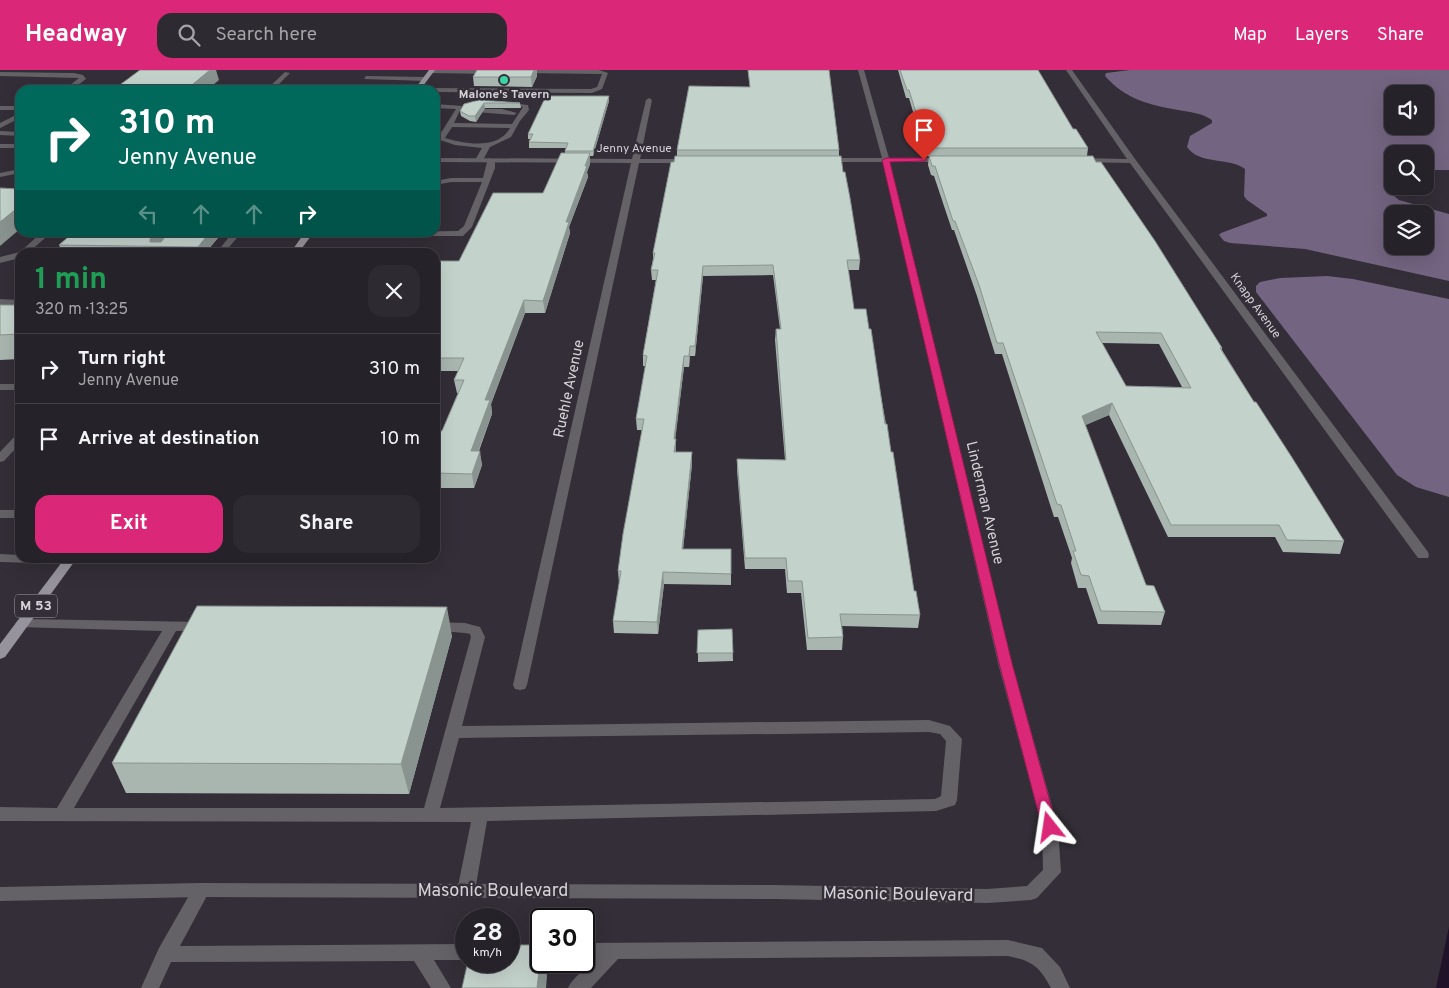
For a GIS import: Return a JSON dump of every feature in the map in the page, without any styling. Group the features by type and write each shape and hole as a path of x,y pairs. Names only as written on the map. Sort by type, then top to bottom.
{"main road":[{"path":"421,85 431,71"},
{"path":"299,248 307,237"},
{"name":"M 53","path":"0,654 68,563"}],"street":[{"name":"Linderman Avenue","path":"861,70 886,160 1005,663 1050,827 1052,872 1031,892 986,896"},
{"name":"Knapp Avenue","path":"1068,70 1132,160 1424,555"},
{"path":"431,71 499,72"},
{"path":"440,90 592,91 600,88 605,73 517,72"},
{"path":"274,85 286,73"},
{"path":"0,74 81,76 83,79 74,85"},
{"path":"366,78 425,79"},
{"name":"Ruehle Avenue","path":"520,685 649,100"},
{"path":"440,138 445,141 486,146 509,136 516,123 525,113 526,106 518,104 483,103"},
{"path":"440,106 462,108 440,134"},
{"path":"0,108 15,108"},
{"path":"478,111 509,111 516,115 516,123"},
{"path":"0,126 15,117"},
{"path":"0,120 9,120"},
{"path":"448,125 516,123"},
{"path":"0,134 15,134"},
{"path":"0,146 15,146"},
{"path":"479,160 486,146"},
{"name":"Jenny Avenue","path":"440,160 703,161"},
{"path":"440,234 464,232 486,180 491,160"},
{"path":"818,160 955,160"},
{"path":"1073,160 1132,160"},
{"path":"0,175 15,172"},
{"path":"440,182 451,180 486,180"},
{"path":"29,248 42,237"},
{"path":"224,248 234,237"},
{"path":"0,260 15,256"},
{"path":"0,302 15,303"},
{"path":"0,387 15,387"},
{"path":"0,459 15,443"},
{"path":"0,514 15,514"},
{"path":"0,558 15,558"},
{"path":"22,624 220,627"},
{"path":"61,814 171,627"},
{"path":"416,627 465,628 475,630 478,637 430,815"},
{"path":"0,814 480,815 936,805 950,800 954,738 946,730 929,726 451,732"},
{"path":"466,891 480,815"},
{"path":"150,988 166,954 201,890"},
{"name":"Masonic Boulevard","path":"0,894 201,890 764,892 986,896"},
{"path":"595,952 1008,948 1035,954 1053,973 1060,988"},
{"path":"577,988 590,978 613,951"},
{"path":"166,954 455,952"},
{"path":"419,953 442,988"}],"shaded area":[{"path":"1130,70 1449,70 1449,170 1434,170 1434,145 1384,145 1383,177 1384,195 1393,195 1399,200 1417,205 1384,205 1384,255 1434,255 1434,210 1449,214 1449,281 1305,249 1224,241 1219,235 1221,233 1267,216 1267,214 1244,196 1245,169 1231,163 1206,159 1192,153 1187,147 1190,136 1212,123 1212,120 1200,114 1157,106 1138,100 1129,96 1105,76 1106,73"},
{"path":"1327,276 1353,279 1449,299 1449,497 1416,487 1397,475 1256,292 1256,286 1260,282 1280,278"},
{"path":"1449,927 1449,988 1436,988"}],"building":[{"path":"140,70 210,70 192,85 120,85"},
{"path":"477,70 534,70 531,77 473,77"},
{"path":"748,70 829,70 839,150 677,150 689,86 750,87"},
{"path":"900,70 1038,70 1073,129 1076,129 1088,148 927,148 909,90 907,90"},
{"path":"546,96 609,96 593,151 565,151 568,143 529,142 533,134 528,134"},
{"path":"479,100 520,103 484,103 475,116 469,116 460,111 464,104"},
{"path":"561,153 590,153 566,222 569,222 543,301 524,300 485,400 490,400 471,451 480,451 472,474 440,473 440,431 442,431 464,380 454,380 464,358 440,358 440,261 459,261 493,193 543,193"},
{"path":"675,156 841,156 860,260 847,260 854,309 866,309 869,329 871,329 885,424 887,424 891,452 893,452 914,591 916,591 920,615 840,614 843,637 808,638 802,581 788,581 786,558 745,558 737,459 786,460 776,329 781,329 773,265 703,266 695,346 690,346 689,356 684,356 674,439 676,439 674,452 692,452 682,549 731,549 731,574 663,572 657,622 613,621 621,571 618,571 623,534 644,419 636,419 647,356 643,355 658,270 651,270 655,253 653,253 671,162 674,162"},
{"path":"929,156 1093,156 1096,162 1101,162 1155,241 1254,402 1256,402 1291,456 1344,541 1287,540 1279,525 1171,525 1112,403 1082,416 1146,585 1154,586 1165,612 1101,611 1089,576 1081,575 1073,551 1076,551 1061,505 1057,504 1003,343 997,343 979,285 955,221 953,221 935,166 932,166","holes":["1096,332 1161,333 1191,388 1126,386"]},
{"path":"0,188 15,189 15,210 0,222"},
{"path":"68,237 152,237 150,242 161,242 165,237 206,237 198,247 59,245"},
{"path":"0,305 15,305 15,334 0,335"},
{"path":"197,606 447,607 401,764 112,763"},
{"path":"732,629 733,653 697,653 698,630"},
{"path":"520,945 530,945 530,973 539,973 537,988 462,988 465,973 520,973"}],"place":[{"name":"Malone's Tavern","path":"504,80"}],"route":[{"path":"924,160 886,160 1005,663 1050,827"}]}
